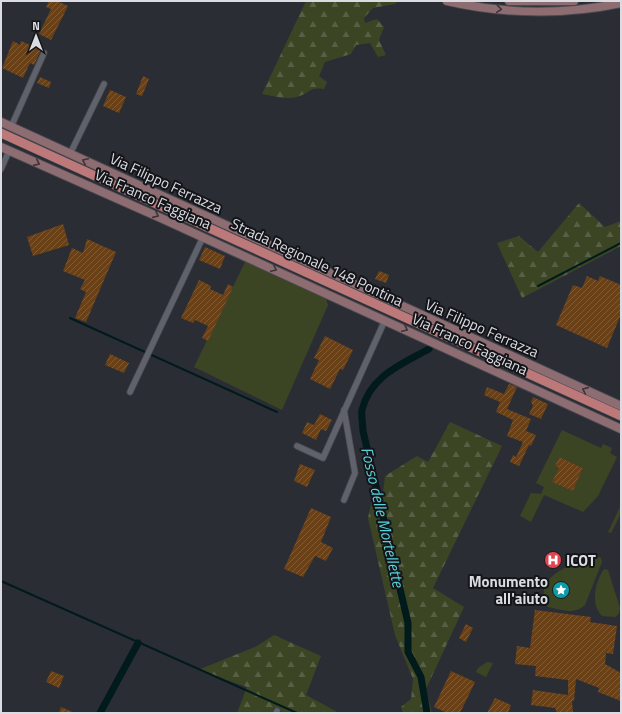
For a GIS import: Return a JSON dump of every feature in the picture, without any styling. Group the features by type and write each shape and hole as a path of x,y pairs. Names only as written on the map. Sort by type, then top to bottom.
{"main road":[{"name":"Strada Regionale 148 Pontina","path":"1,133 621,416"}],"street":[{"path":"446,1 488,8 538,11 576,10 621,3"},
{"path":"509,1 574,1"},
{"path":"11,127 44,53"},
{"path":"70,154 104,84"},
{"name":"Via Filippo Ferrazza","path":"1,122 621,406"},
{"name":"Via Franco Faggiana","path":"1,147 203,237 621,429"},
{"path":"1,169 10,150"},
{"path":"130,392 203,237"},
{"path":"297,446 323,458 385,320"},
{"path":"344,410 355,473 344,500"}],"green space":[{"path":"306,1 398,1 395,4 373,8 364,18 365,23 377,19 384,27 379,40 386,55 378,57 370,43 356,45 351,54 325,62 319,76 327,82 324,89 315,89 293,98 262,94"},
{"path":"579,203 605,227 621,221 621,246 522,298 497,243 519,236 538,252"},
{"path":"246,260 326,298 328,305 282,410 194,367"},
{"path":"450,422 502,446 433,588 464,607 426,689 432,713 403,713 401,707 411,699 413,679 395,635 368,518 372,499 382,502 385,476 417,456 428,462"},
{"path":"562,430 601,448 603,444 612,448 610,453 617,457 598,496 583,512 544,495 531,522 520,516 531,493 541,494 544,487 536,483","holes":["559,457 583,468 573,491 553,482 559,468 555,466"]},
{"path":"621,505 621,513 611,533 608,532"},
{"path":"597,556 601,558 602,562 585,605 572,611 548,607 544,596 545,587 550,579 557,572 567,567"},
{"path":"604,569 608,570 620,608 616,617 602,616 596,605 596,586"},
{"path":"274,635 321,656 306,695 339,713 286,713 274,708 272,713 237,713 247,687 198,670 257,646"},
{"path":"487,662 493,663 486,677 476,672 478,668"}],"building":[{"path":"49,1 57,1 68,6 51,40 39,34 51,9 46,7"},
{"path":"13,41 20,45 21,41 41,50 34,65 30,63 23,78 2,68"},
{"path":"143,76 149,79 142,96 136,94"},
{"path":"40,77 51,82 49,88 37,83"},
{"path":"110,90 126,97 119,113 103,106"},
{"path":"63,224 69,245 33,256 27,237"},
{"path":"87,239 116,252 86,322 75,318 86,292 80,289 85,280 63,271 72,248 83,253"},
{"path":"205,247 225,256 220,269 199,260"},
{"path":"379,271 389,275 386,283 375,279"},
{"path":"587,276 598,281 600,276 621,285 621,314 607,348 556,325 573,285 582,288"},
{"path":"199,280 211,286 210,289 223,295 228,284 233,287 208,341 202,338 208,326 195,320 193,323 181,318"},
{"path":"325,336 353,350 343,370 340,369 330,389 310,379 319,360 314,358"},
{"path":"110,354 129,363 124,373 105,365"},
{"path":"509,384 517,387 507,409 531,419 526,431 536,435 531,446 529,445 519,466 510,462 513,455 516,457 523,442 507,436 513,420 496,412 500,402 484,395 487,387 504,394"},
{"path":"533,397 548,404 541,419 529,414 533,406 531,402"},
{"path":"320,414 332,420 326,431 321,429 316,440 302,433 307,422 314,425"},
{"path":"559,457 583,468 573,491 552,482 559,468 555,466"},
{"path":"300,464 315,470 307,487 294,481"},
{"path":"311,508 331,517 321,542 333,548 326,561 315,556 303,577 284,569"},
{"path":"535,610 591,617 590,622 617,626 613,654 606,653 605,664 621,673 621,701 598,692 599,688 576,679 574,701 572,701 573,713 557,713 555,708 531,705 533,690 568,695 568,680 535,676 536,666 515,664 517,646 530,648"},
{"path":"466,624 473,628 466,642 459,638"},
{"path":"51,671 64,676 59,688 46,682"},
{"path":"451,671 475,682 460,713 447,713 434,707"},
{"path":"495,698 511,705 508,713 487,713"},
{"path":"61,707 75,713 59,713"}],"waterway":[{"name":"Fosso delle Mortellette","path":"538,286 621,243"},
{"path":"70,318 277,412"},
{"name":"Fosso delle Mortellette","path":"427,713 421,677 408,652 408,623 363,431 362,410 366,398 372,388 388,372 429,349"},
{"path":"1,581 297,713"},
{"path":"100,713 138,643"}],"place":[{"name":"ICOT","path":"553,560"},
{"name":"Monumento all'aiuto","path":"561,590"}]}
